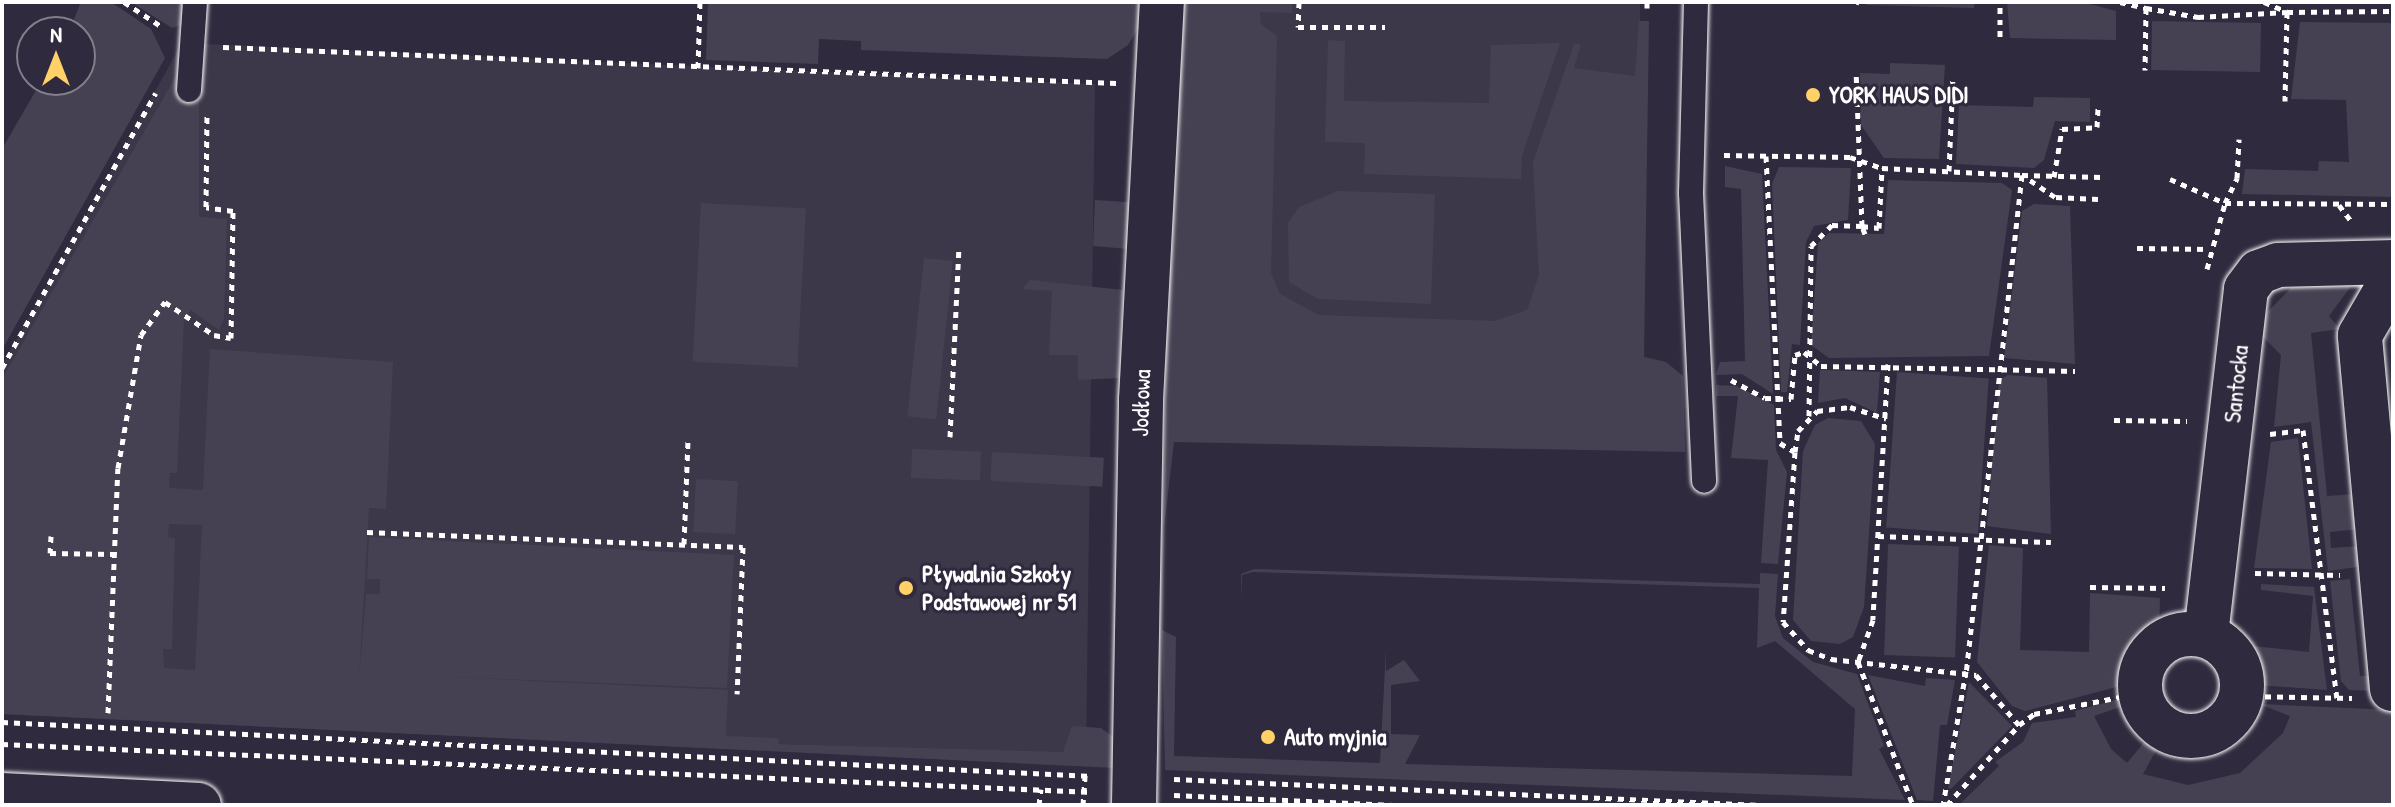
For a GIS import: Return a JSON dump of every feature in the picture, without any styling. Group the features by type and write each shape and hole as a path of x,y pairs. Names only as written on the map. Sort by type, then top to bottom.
{"street":[{"name":"Jodłowa","path":"1139,793 1146,267 1162,2"},
{"name":"Santocka","path":"2206,635 2246,289 2259,272 2278,265 2393,262"},
{"path":"2378,694 2381,571 2360,335 2393,278"},
{"path":"2206,635 2227,649 2240,670 2241,696 2213,732 2190,737 2167,731 2140,693 2151,653 2168,639 2206,635"},
{"path":"2,795 199,805"}],"lane":[{"path":"195,2 198,98"},
{"path":"1696,2 1692,154 1704,481"}],"path":[{"path":"124,2 173,34"},
{"path":"698,68 700,2"},
{"path":"1299,2 1298,27 1385,27"},
{"path":"2000,2 2000,37"},
{"path":"2264,2 2287,12"},
{"path":"2125,3 2198,17 2393,11"},
{"path":"2145,70 2146,8"},
{"path":"2285,101 2287,12"},
{"path":"219,47 1157,84"},
{"path":"1856,73 1855,141 1864,162 1862,226 1865,234"},
{"path":"1949,171 1953,76"},
{"path":"2,368 162,83"},
{"path":"108,713 123,419 141,335 165,302 214,335 231,338 233,211 206,207 198,98"},
{"path":"2054,177 2062,129 2097,127 2098,107"},
{"path":"2223,228 2225,203 2237,178 2239,139"},
{"path":"1692,154 1864,162 1882,168 2102,177"},
{"path":"1766,156 1780,443 1795,452"},
{"path":"1882,168 1879,228 1832,225 1811,246 1804,352 1809,416 1795,452 1783,622 1808,650 1858,662 1966,671 2019,725"},
{"path":"2022,175 2055,197 2098,199"},
{"path":"1945,805 1966,671 1998,366 2022,175"},
{"path":"2170,179 2225,203 2393,204"},
{"path":"2137,248 2209,249"},
{"path":"950,437 959,249"},
{"path":"1736,380 1778,400 1791,399 1795,355 1804,352"},
{"path":"1804,352 1821,366 1998,366 2075,371"},
{"path":"1888,364 1873,620 1858,662 1913,805"},
{"path":"1809,416 1838,406 1886,419"},
{"path":"2114,420 2187,421"},
{"path":"2231,431 2303,430 2337,698"},
{"path":"684,544 688,440"},
{"path":"367,532 743,547 737,694"},
{"path":"51,536 50,553 114,554"},
{"path":"1878,536 2051,542"},
{"path":"2214,571 2322,577 2381,571"},
{"path":"2090,587 2165,588"},
{"path":"1945,805 2019,725 2034,714 2140,693"},
{"path":"2241,696 2337,698 2378,694"},
{"path":"2,722 1101,776"},
{"path":"2,744 1084,792 1761,805"},
{"path":"1083,805 1085,775"},
{"path":"1039,805 1041,789"},
{"path":"1139,793 1394,805"}],"shaded area":[{"path":"81,2 111,2 151,29 165,58 2,350 2,149 33,96 96,96 96,16 75,16"},
{"path":"131,2 187,2 186,23 172,28"},
{"path":"708,2 1143,2 1142,22 1128,45 1107,59 861,50 861,41 819,39 818,64 706,60"},
{"path":"1180,2 1640,2 1640,326 1180,326"},
{"path":"1184,2 1292,2 1292,13 1260,12 1261,24 1277,36 1271,273 1280,294 1319,315 1495,321 1527,310 1539,275 1533,162 1574,44 1581,44 1574,68 1635,76 1639,21 1649,21 1644,357 1666,362 1683,376 1685,452 1174,442 1164,528 1166,327"},
{"path":"1866,2 1975,2 1974,8 1866,5"},
{"path":"2007,2 2082,2 2116,11 2116,40 2010,38"},
{"path":"2152,21 2261,23 2260,72 2151,70"},
{"path":"2300,22 2393,23 2393,197 2242,194 2245,169 2318,171 2319,161 2349,162 2346,100 2291,99"},
{"path":"1328,40 1345,41 1344,101 1489,103 1491,45 1560,43 1522,156 1521,179 1364,174 1365,143 1325,142"},
{"path":"182,43 1095,84 1086,755 726,742 725,749 2,714 2,365"},
{"path":"1890,63 1945,65 1939,159 1884,158 1861,125 1860,73 1890,74"},
{"path":"183,64 199,90 199,217 227,219 224,319 219,330 191,310 184,320 177,473 170,473 169,488 203,490 210,349 393,362 386,509 369,508 359,680 366,594 380,594 380,579 367,579 369,537 734,555 727,688 429,676 728,690 726,736 778,738 779,744 1063,752 1072,726 1101,728 1116,739 1116,768 2,714 2,379","holes":["169,524 202,525 195,670 164,668 163,649 172,649 175,538 168,537"]},
{"path":"2034,97 2090,98 2090,122 2055,121 2044,160 2034,168 1956,164 1959,105 2033,107"},
{"path":"1725,166 1762,174 1773,394 1742,374 1716,375 1720,362 1745,361 1741,189 1725,187"},
{"path":"1779,167 1851,168 1848,220 1814,226 1806,242 1800,345 1792,344 1787,392 1781,392 1772,184"},
{"path":"1888,180 2002,183 2012,190 1989,356 1829,358 1811,345 1818,243 1829,233 1884,234"},
{"path":"1338,191 1435,194 1431,304 1318,299 1289,282 1288,223 1299,207"},
{"path":"1095,200 1143,203 1128,249 1093,246"},
{"path":"701,203 806,208 798,367 693,362"},
{"path":"2034,204 2070,206 2075,364 2004,358 2022,211"},
{"path":"924,258 953,261 936,419 907,416"},
{"path":"2369,275 2368,290 2351,286 2329,316 2340,329 2311,333 2327,496 2356,494 2360,529 2330,532 2331,548 2362,546 2364,566 2328,571 2311,422 2274,427 2281,355 2253,327 2291,288"},
{"path":"1030,280 1123,290 1120,378 1078,380 1078,355 1049,355 1052,291 1022,289"},
{"path":"1820,370 1880,372 1877,413 1845,398 1818,403"},
{"path":"1897,372 1989,378 1978,534 1886,528"},
{"path":"2008,375 2047,378 2051,534 1987,526 1999,380"},
{"path":"1716,385 1737,386 1774,405 1776,450 1787,472 1778,564 1761,563 1768,460 1731,458 1738,396 1716,396"},
{"path":"1828,418 1861,421 1875,444 1864,607 1853,637 1840,644 1811,641 1793,620 1803,451 1815,425"},
{"path":"2298,438 2312,569 2254,568 2271,442"},
{"path":"912,449 981,451 980,480 911,478"},
{"path":"992,452 1104,458 1102,487 990,481"},
{"path":"696,479 738,481 735,534 693,532"},
{"path":"1888,544 1959,546 1955,657 1884,655"},
{"path":"1989,545 2023,548 2020,650 2089,652 2090,593 2160,598 2159,625 2132,653 2124,685 2025,711 2012,706 1977,662"},
{"path":"1254,569 1760,584 1760,573 1778,574 1775,616 1783,638 1813,662 1857,674 1884,746 1879,749 1905,800 1165,770 1162,630 1176,637 1174,756 1380,763 1386,649 1386,671 1404,660 1420,681 1391,685 1391,734 1420,735 1405,764 1852,776 1855,709 1775,641 1757,648 1759,588 1253,572 1242,575 1242,602 1241,574"},
{"path":"2350,579 2360,676 2375,676 2377,691 2349,690 2341,681 2330,581"},
{"path":"2261,584 2314,587 2327,690 2258,685 2253,646 2309,652 2313,596 2261,590"},
{"path":"1868,675 1925,686 1926,678 1955,680 1947,725 1940,725 1933,801 1917,800"},
{"path":"1969,682 2012,726 1951,789 1948,788"},
{"path":"2123,698 2123,706 2094,716 2111,749 2127,763 2146,740 2158,747 2143,774 2188,785 2240,773 2283,733 2290,716 2259,704 2393,710 2393,805 1961,803 1999,766 1995,762 2023,742 2032,723 2076,717 2075,711"}],"place":[{"name":"YORK HAUS DIDI","path":"1813,95"},
{"name":"Pływalnia Szkoły Podstawowej nr 51","path":"906,588"},
{"name":"Auto myjnia","path":"1268,737"}]}
